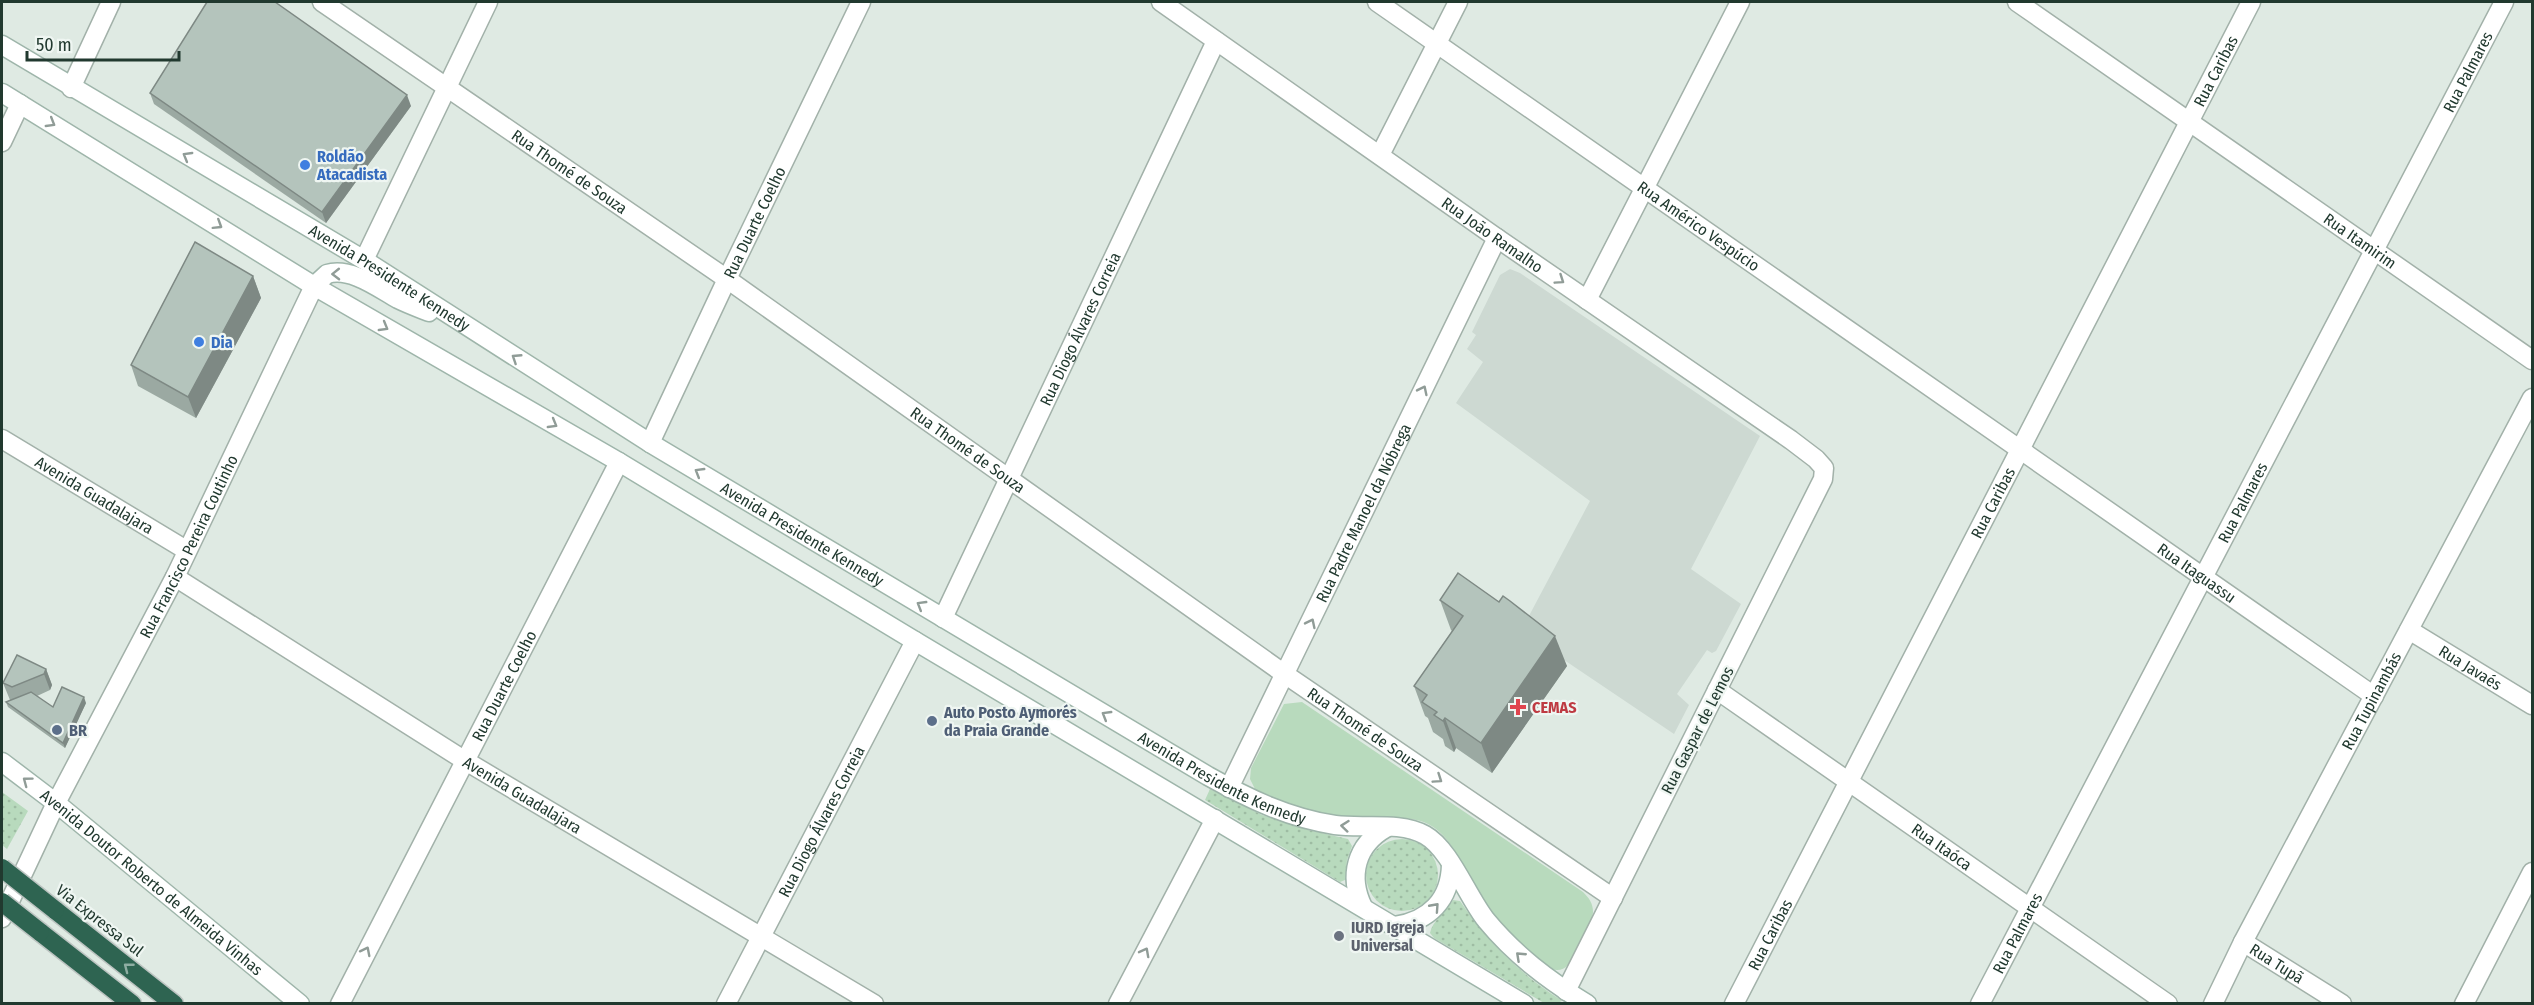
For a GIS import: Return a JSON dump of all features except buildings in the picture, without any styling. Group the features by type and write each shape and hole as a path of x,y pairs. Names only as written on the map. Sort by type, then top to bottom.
{"highway":[{"name":"Via Expressa Sul","path":"2,868 174,1004"},
{"path":"2,902 132,1004"}],"street":[{"path":"71,88 111,2"},
{"name":"Rua Thomé de Souza","path":"322,2 727,279 1286,675 1613,897"},
{"path":"364,260 488,2"},
{"name":"Rua Duarte Coelho","path":"650,443 861,2"},
{"name":"Rua João Ramalho","path":"1164,2 1497,238 1791,440 1824,468"},
{"name":"Rua Américo Vespúcio","path":"1377,2 2020,448"},
{"path":"1380,155 1458,2"},
{"path":"1587,300 1740,2"},
{"name":"Rua Itamirim","path":"2018,2 2532,360"},
{"name":"Rua Caribas","path":"1734,1004 2251,2"},
{"name":"Rua Palmares","path":"1980,1004 2504,2"},
{"name":"Rua Diogo Álvares Correia","path":"943,618 1216,41"},
{"name":"Avenida Presidente Kennedy","path":"2,45 364,260 650,443 1229,788 1278,812 1298,817 1351,827 1401,828 1424,834 1444,851 1475,906 1509,945 1533,968 1587,1004"},
{"name":"Avenida Presidente Kennedy","path":"2,93 314,286 619,462 1524,1004"},
{"path":"2,142 20,104"},
{"name":"Rua Padre Manoel da Nóbrega","path":"1229,788 1497,238"},
{"path":"314,286 327,274 342,273 377,286 398,299 432,313 448,315"},
{"name":"Rua Francisco Pereira Coutinho","path":"2,918 56,803 175,577 314,286"},
{"name":"Rua Tupinambás","path":"2212,1004 2532,398"},
{"name":"Avenida Guadalajara","path":"2,439 186,550"},
{"name":"Rua Itaguassu","path":"2020,448 2374,696"},
{"name":"Rua Duarte Coelho","path":"339,1004 619,462"},
{"name":"Rua Gaspar de Lemos","path":"1566,991 1823,478 1824,468"},
{"name":"Avenida Guadalajara","path":"175,577 464,759 874,1004"},
{"name":"Rua Javaés","path":"2409,630 2532,705"},
{"name":"Rua Diogo Álvares Correia","path":"726,1004 915,641"},
{"name":"Rua Itaóca","path":"1717,690 2168,1004"},
{"name":"Avenida Doutor Roberto de Almeida Vinhas","path":"2,762 56,803 300,1004"},
{"path":"1118,1004 1215,819"},
{"path":"1363,907 1357,895 1355,868 1364,848 1377,833 1386,828"},
{"path":"1395,926 1417,921 1437,907 1448,886 1450,865"},
{"path":"2464,1004 2532,872"},
{"name":"Rua Tupã","path":"2243,942 2342,1004"}],"shaded area":[{"path":"1510,269 1520,273 1760,436 1691,569 1741,604 1716,651 1712,653 1707,650 1677,694 1689,705 1674,734 1521,631 1590,501 1456,403 1483,362 1467,349 1476,335 1472,332 1500,275"}],"green space":[{"path":"1302,702 1583,892 1591,903 1592,917 1579,948 1566,967 1560,970 1552,969 1520,944 1480,895 1450,843 1428,824 1405,818 1365,819 1324,814 1277,801 1255,789 1250,779 1251,768 1284,704"},
{"path":"1210,789 1262,815 1308,830 1348,839 1352,846 1347,860 1345,880 1340,882 1205,800"},
{"path":"2,792 28,811 7,849 2,845"},
{"path":"1409,839 1428,849 1436,861 1438,875 1436,889 1428,901 1416,909 1395,911 1376,901 1368,889 1366,868 1376,849 1388,841"},
{"path":"1453,900 1460,901 1493,943 1518,968 1561,1000 1560,1003 1544,1003 1434,938 1430,933 1431,929"}],"place":[{"name":"Roldão Atacadista","path":"305,165"},
{"name":"Dia","path":"199,342"},
{"name":"CEMAS","path":"1518,707"},
{"name":"Auto Posto Aymorés da Praia Grande","path":"932,721"},
{"name":"BR","path":"57,730"},
{"name":"IURD Igreja Universal","path":"1339,936"}]}
